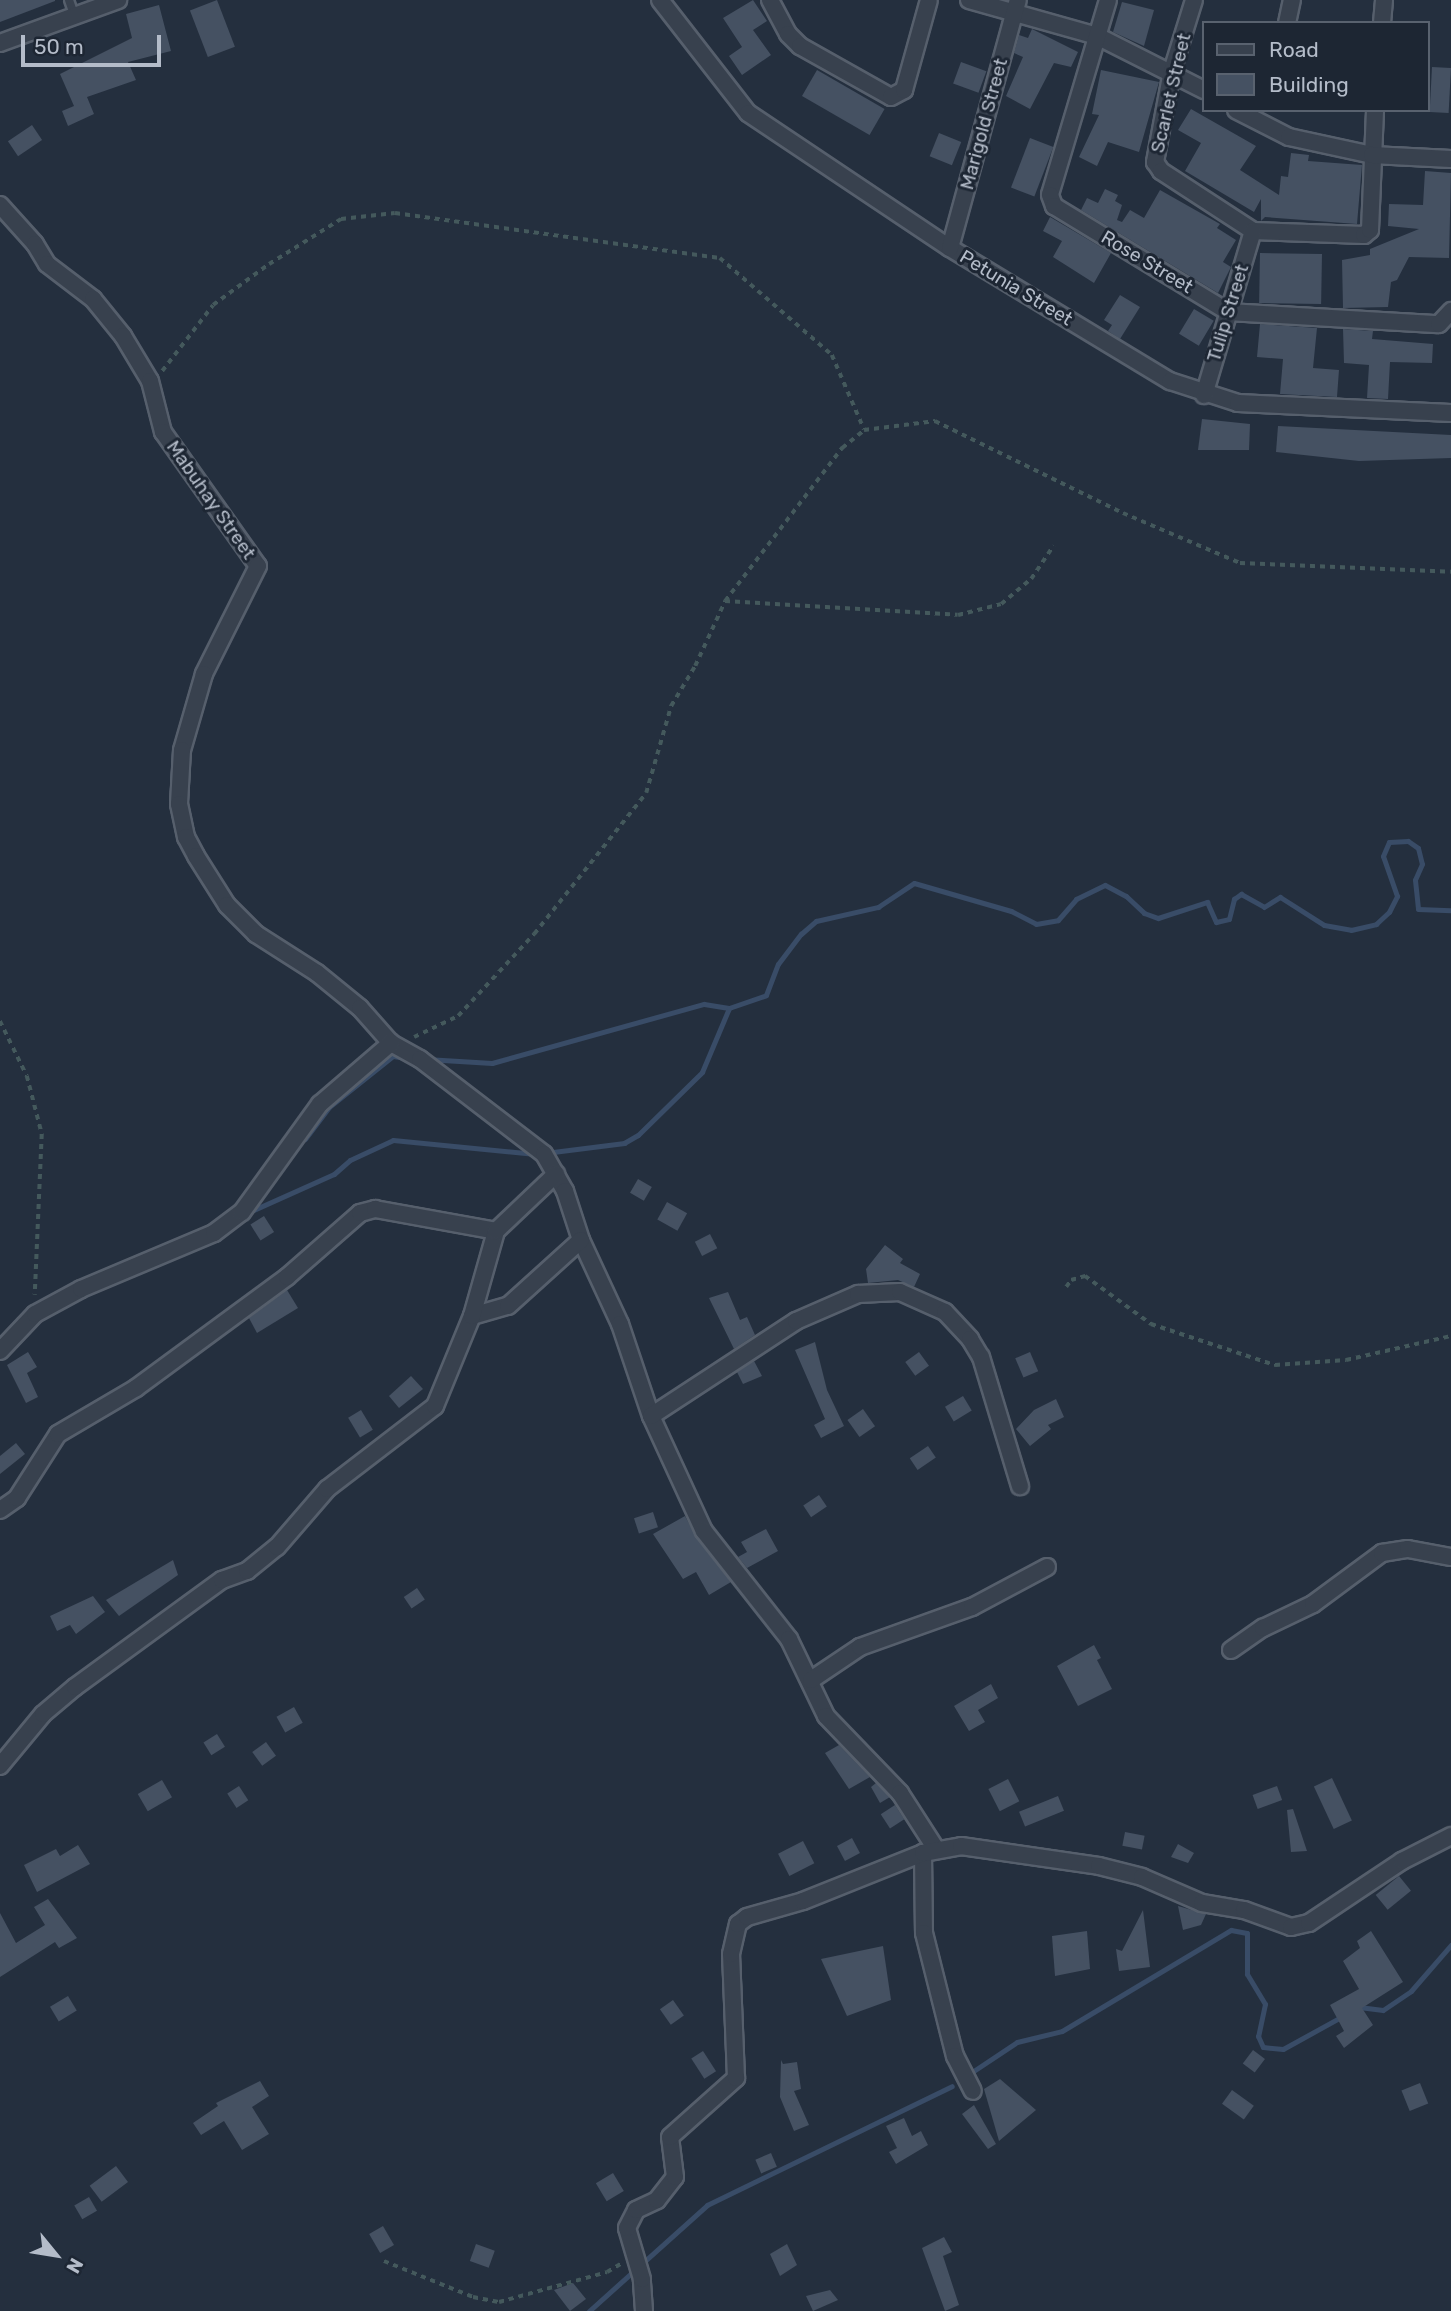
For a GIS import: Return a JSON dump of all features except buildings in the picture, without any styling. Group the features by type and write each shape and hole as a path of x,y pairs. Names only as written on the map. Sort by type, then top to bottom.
{"street":[{"path":"0,43 118,0"},
{"name":"Petunia Street","path":"660,0 748,113 950,248 1170,381 1205,395 1238,403 1451,413"},
{"path":"770,0 788,34 800,46 891,97 904,90 929,0"},
{"path":"969,0 1016,6 1097,36 1172,71 1202,89"},
{"name":"Rose Street","path":"1108,0 1050,201 1228,312 1439,324 1451,312"},
{"name":"Scarlet Street","path":"1194,0 1172,71 1155,162 1161,171 1253,231"},
{"path":"1287,21 1292,0"},
{"path":"1382,21 1384,0"},
{"name":"Marigold Street","path":"950,248 1016,6"},
{"path":"1239,112 1265,128 1372,155 1451,159"},
{"path":"1265,128 1269,112"},
{"path":"1253,231 1364,235 1374,223 1372,155 1375,112"},
{"name":"Mabuhay Street","path":"0,205 35,244 47,264 93,299 123,336 150,381 163,432 258,566 204,674 188,725 179,774 186,837 227,905 256,934 317,973 360,1008 391,1043"},
{"name":"Tulip Street","path":"1205,395 1253,231"},
{"path":"0,1351 35,1314 81,1289 214,1233 242,1212 320,1104 391,1043 526,1139 544,1154 556,1174 581,1240 620,1324 651,1416 704,1531 789,1639 826,1716 900,1793 930,1851 924,1933 955,2056 973,2091"},
{"path":"0,1766 44,1714 75,1687 222,1580 247,1571 277,1547 327,1489 435,1406 472,1316 496,1231 556,1174"},
{"path":"0,1510 18,1498 58,1434 146,1380 287,1277 360,1213 375,1209 496,1231"},
{"path":"472,1316 508,1306 581,1240"},
{"path":"651,1416 796,1321 858,1294 900,1292 945,1312 970,1339 981,1357 1020,1486"},
{"path":"1231,1650 1313,1604 1382,1553 1395,1548 1451,1558"},
{"path":"811,1680 860,1647 972,1606 1048,1567"},
{"path":"643,2311 642,2279 627,2228 630,2218 657,2200 675,2177 670,2137 736,2078 732,1954 738,1924 930,1851 961,1846 1099,1866 1142,1877 1202,1903 1244,1910 1291,1927 1309,1923 1402,1861 1451,1836"}],"lane":[{"path":"69,0 75,17"}],"path":[{"path":"150,381 213,304 341,219 394,213 720,258 741,280 832,355 864,430"},
{"path":"391,1043 432,1032 458,1016 534,934 646,793 671,706 725,601 842,448 864,430 935,421 1147,524 1240,564 1451,572"},
{"path":"725,601 958,615 1001,604 1031,579 1053,546"},
{"path":"0,1021 27,1076 42,1134 35,1314"},
{"path":"1066,1287 1077,1277 1085,1276 1152,1324 1275,1365 1346,1360 1451,1336"},
{"path":"384,2261 473,2297 499,2302 607,2272 636,2256"}],"waterway":[{"path":"545,1153 624,1143 638,1135 702,1072 729,1008 766,995 778,964 801,934 816,921 878,907 914,883 1011,911 1036,924 1058,920 1076,899 1105,885 1126,896 1144,913 1158,918 1207,902 1216,922 1229,919 1234,899 1241,894 1264,907 1280,897 1324,925 1351,930 1376,924 1389,912 1397,896 1383,856 1389,842 1408,841 1418,848 1422,864 1415,880 1418,909 1451,910"},
{"path":"426,1059 492,1063 704,1004 729,1008"},
{"path":"305,1139 329,1107 393,1056 406,1058"},
{"path":"249,1212 334,1174 350,1160 393,1140 535,1154"},
{"path":"972,2072 1017,2042 1062,2031 1231,1930 1247,1933 1247,1974 1265,2004 1258,2036 1263,2047 1283,2049 1341,2017"},
{"path":"1359,2007 1383,2010 1411,1991 1451,1945"},
{"path":"589,2311 707,2205 952,2086"}]}
